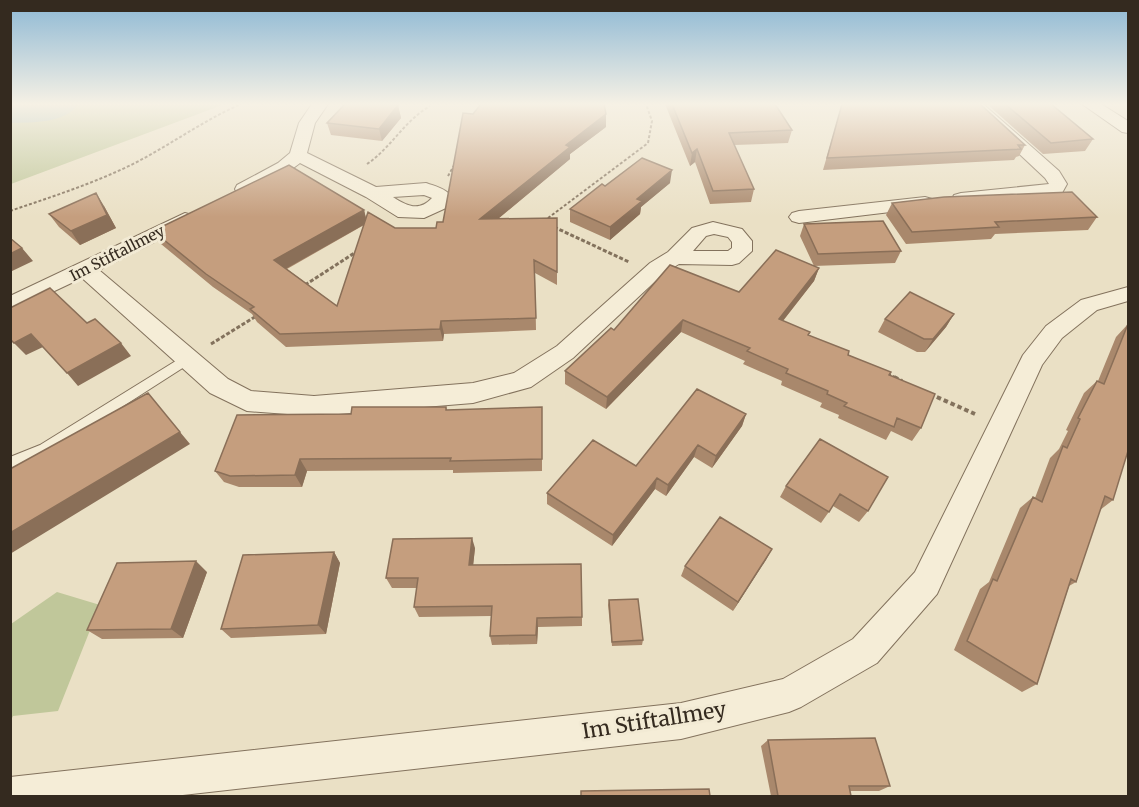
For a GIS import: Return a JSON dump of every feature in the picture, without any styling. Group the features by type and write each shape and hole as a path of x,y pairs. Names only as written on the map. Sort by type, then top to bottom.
{"street":[{"path":"222,200 284,167 298,155 302,142"},
{"path":"799,217 1054,189 1058,184 1053,175 1016,142"},
{"path":"298,155 373,193 405,213 424,212 439,204 442,196"},
{"name":"Im Stiftallmey","path":"10,305 201,210"},
{"path":"85,269 219,386 247,401 314,406 473,393 522,380 565,352 652,273 675,257"},
{"name":"Im Stiftallmey","path":"10,796 681,721 789,695 865,651 926,583 1032,362 1054,332 1089,305 1128,294"}],"lane":[{"path":"10,464 45,449 187,359"}],"path":[{"path":"10,211 87,185 124,168 169,142"},
{"path":"378,159 392,142"},
{"path":"648,142 542,222 652,273"},
{"path":"442,196 450,169 457,160"},
{"path":"299,288 368,245"},
{"path":"187,359 260,313"},
{"path":"883,372 904,382"},
{"path":"926,392 1001,426"}],"green space":[{"path":"11,142 124,142 11,184"},
{"path":"57,592 100,605 58,711 13,716 11,720 11,624"}],"building":[{"path":"458,142 570,142 566,145 570,147 480,219 557,218 557,272 534,260 536,318 441,321 440,329 280,334 250,309 254,307 206,274 153,231 289,165 364,210 274,260 337,306 368,212 395,228 436,228 437,222 443,222"},
{"path":"687,142 733,142 754,189 713,191 697,149 692,153"},
{"path":"832,142 1021,142 1025,145 1018,145 1021,149 827,158"},
{"path":"642,158 672,170 637,199 642,201 610,227 570,209 602,184 605,186"},
{"path":"1072,192 1097,217 995,222 999,227 912,232 892,203 944,197"},
{"path":"96,193 107,215 71,231 49,214"},
{"path":"883,221 901,251 818,254 804,224"},
{"path":"10,238 22,248 10,254"},
{"path":"776,250 819,268 779,319 810,332 808,335 849,351 848,355 891,372 889,375 935,394 921,428 897,418 894,427 844,406 847,403 827,394 828,391 786,373 788,369 747,351 750,348 683,320 607,397 565,371 611,328 614,330 670,265 739,292"},
{"path":"50,288 87,323 95,319 121,343 67,373 31,334 14,343 10,339 10,308"},
{"path":"910,292 954,314 933,339 924,339 885,319"},
{"path":"1128,324 1128,451 1113,500 1105,496 1076,582 1071,579 1037,684 967,641 993,579 997,581 1033,497 1042,502 1063,446 1067,448 1080,419 1078,418 1097,381 1104,384"},
{"path":"697,389 746,414 716,456 698,445 668,485 657,478 613,535 547,493 593,440 636,466"},
{"path":"148,393 180,432 10,533 10,469"},
{"path":"352,407 446,407 446,410 542,407 542,459 450,461 451,458 300,459 295,475 230,476 215,471 237,415 351,414"},
{"path":"820,439 888,477 868,511 840,494 829,512 786,486"},
{"path":"720,517 772,549 738,602 685,566"},
{"path":"472,538 469,565 581,564 582,617 537,618 536,635 490,636 492,606 414,607 418,578 386,578 393,539"},
{"path":"334,552 318,625 221,629 243,555"},
{"path":"196,561 171,629 87,630 117,563"},
{"path":"638,599 643,640 612,642 609,600"},
{"path":"875,738 890,786 849,786 851,796 778,796 768,740"},
{"path":"709,789 710,796 581,796 581,791"}]}
